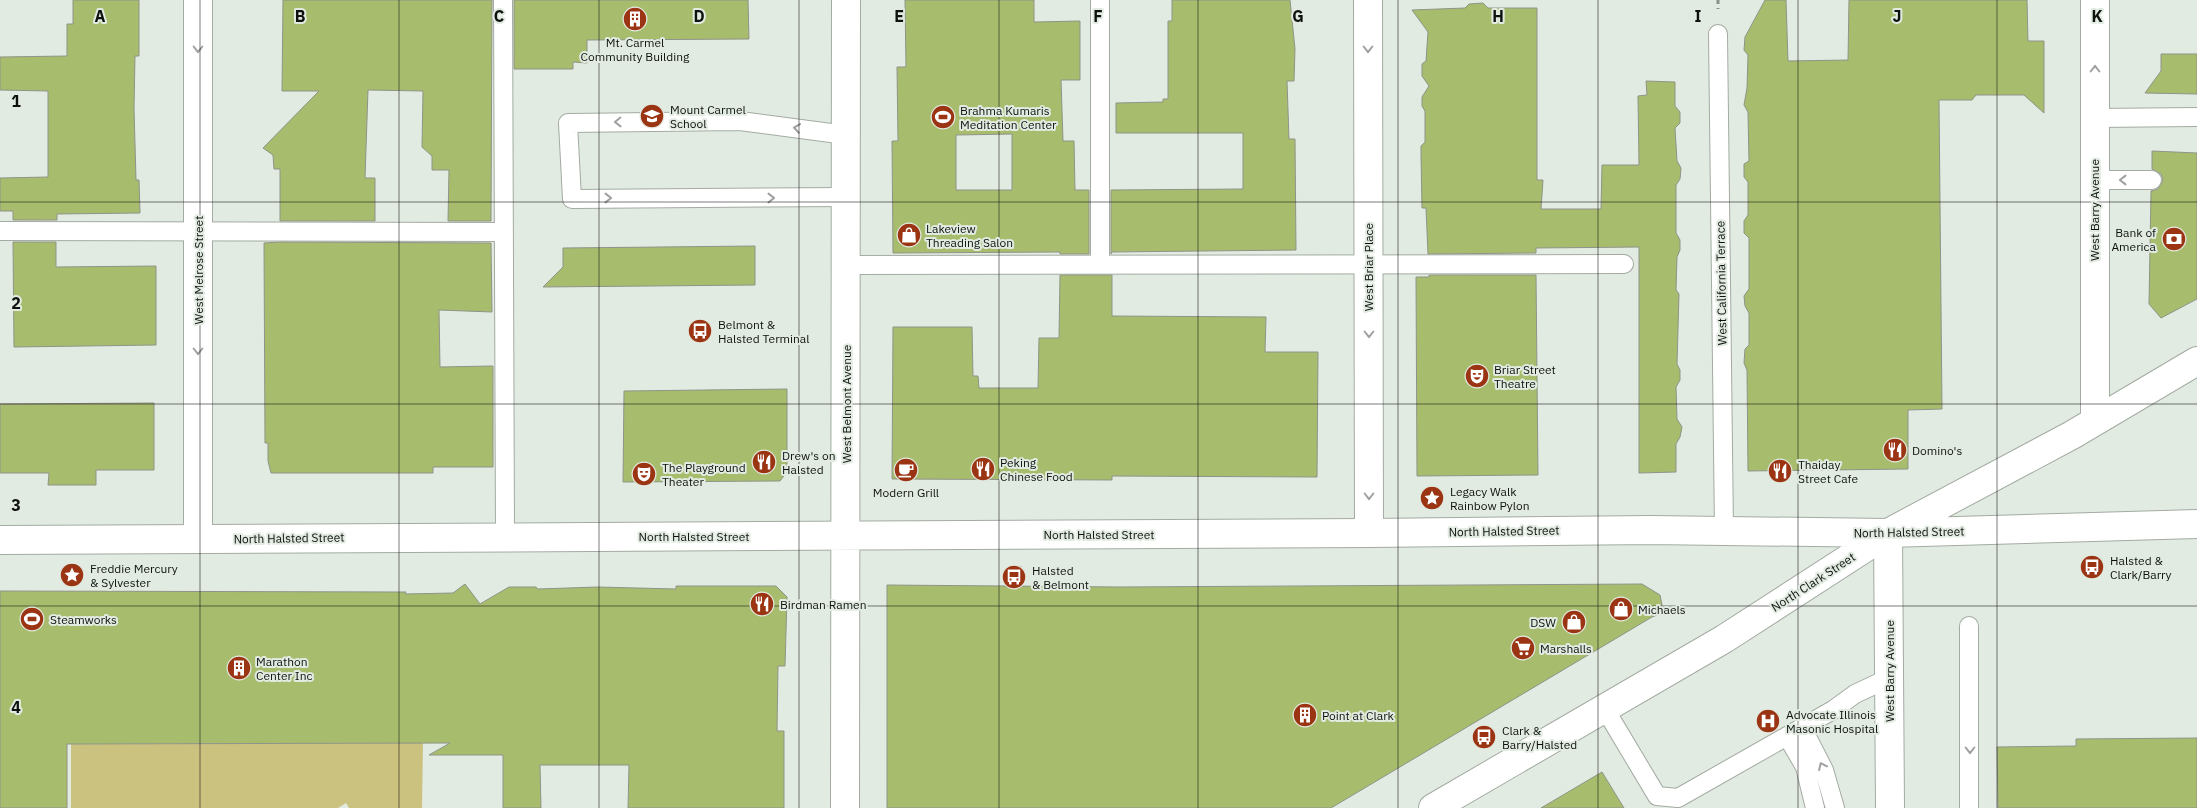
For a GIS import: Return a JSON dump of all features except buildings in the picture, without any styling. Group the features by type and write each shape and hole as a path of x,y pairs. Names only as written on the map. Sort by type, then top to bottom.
{"main road":[{"name":"West Melrose Street","path":"198,0 198,539"},
{"name":"West Belmont Avenue","path":"845,808 846,0"},
{"name":"West Briar Place","path":"1368,0 1369,533"},
{"name":"West Barry Avenue","path":"2094,0 2095,420"},
{"name":"North Clark Street","path":"1433,808 1724,639 1888,533 2095,420 2197,361"},
{"name":"North Halsted Street","path":"0,540 1651,530 1888,533 2197,524"},
{"name":"West Barry Avenue","path":"1888,533 1890,808"}],"lane":[{"path":"503,0 505,536"},
{"path":"1100,0 1100,264"},
{"name":"West California Terrace","path":"1718,34 1724,531"},
{"path":"2095,118 2197,117"},
{"path":"846,135 740,121 568,123 572,199 846,197"},
{"path":"2094,180 2152,180"},
{"path":"0,231 504,232"},
{"path":"846,265 1624,264"},
{"path":"1969,626 1970,808"},
{"path":"1606,709 1657,796 1678,798 1833,710 1855,694 1889,678"},
{"path":"1802,727 1824,770 1835,808"},
{"path":"1786,736 1805,768 1815,808"}],"shaded area":[{"path":"423,743 422,808 349,808 346,803 338,808 71,808 71,744"}],"place":[{"name":"Mt. Carmel Community Building","path":"635,19"},
{"name":"Mount Carmel School","path":"652,116"},
{"name":"Brahma Kumaris Meditation Center","path":"943,117"},
{"name":"Lakeview Threading Salon","path":"909,235"},
{"name":"Bank of America","path":"2174,239"},
{"name":"Belmont & Halsted Terminal","path":"700,331"},
{"name":"Briar Street Theatre","path":"1477,376"},
{"name":"Domino's","path":"1895,450"},
{"name":"Drew's on Halsted","path":"764,462"},
{"name":"Peking Chinese Food","path":"983,469"},
{"name":"Modern Grill","path":"906,470"},
{"name":"Thaiday Street Cafe","path":"1780,471"},
{"name":"The Playground Theater","path":"644,474"},
{"name":"Legacy Walk Rainbow Pylon","path":"1432,498"},
{"name":"Halsted & Clark/Barry","path":"2092,567"},
{"name":"Freddie Mercury & Sylvester","path":"72,575"},
{"name":"Halsted & Belmont","path":"1014,577"},
{"name":"Birdman Ramen","path":"762,604"},
{"name":"Michaels","path":"1621,609"},
{"name":"Steamworks","path":"32,619"},
{"name":"DSW","path":"1574,622"},
{"name":"Marshalls","path":"1523,648"},
{"name":"Marathon Center Inc","path":"239,668"},
{"name":"Point at Clark","path":"1305,715"},
{"name":"Advocate Illinois Masonic Hospital","path":"1768,721"},
{"name":"Clark & Barry/Halsted","path":"1484,737"}]}
